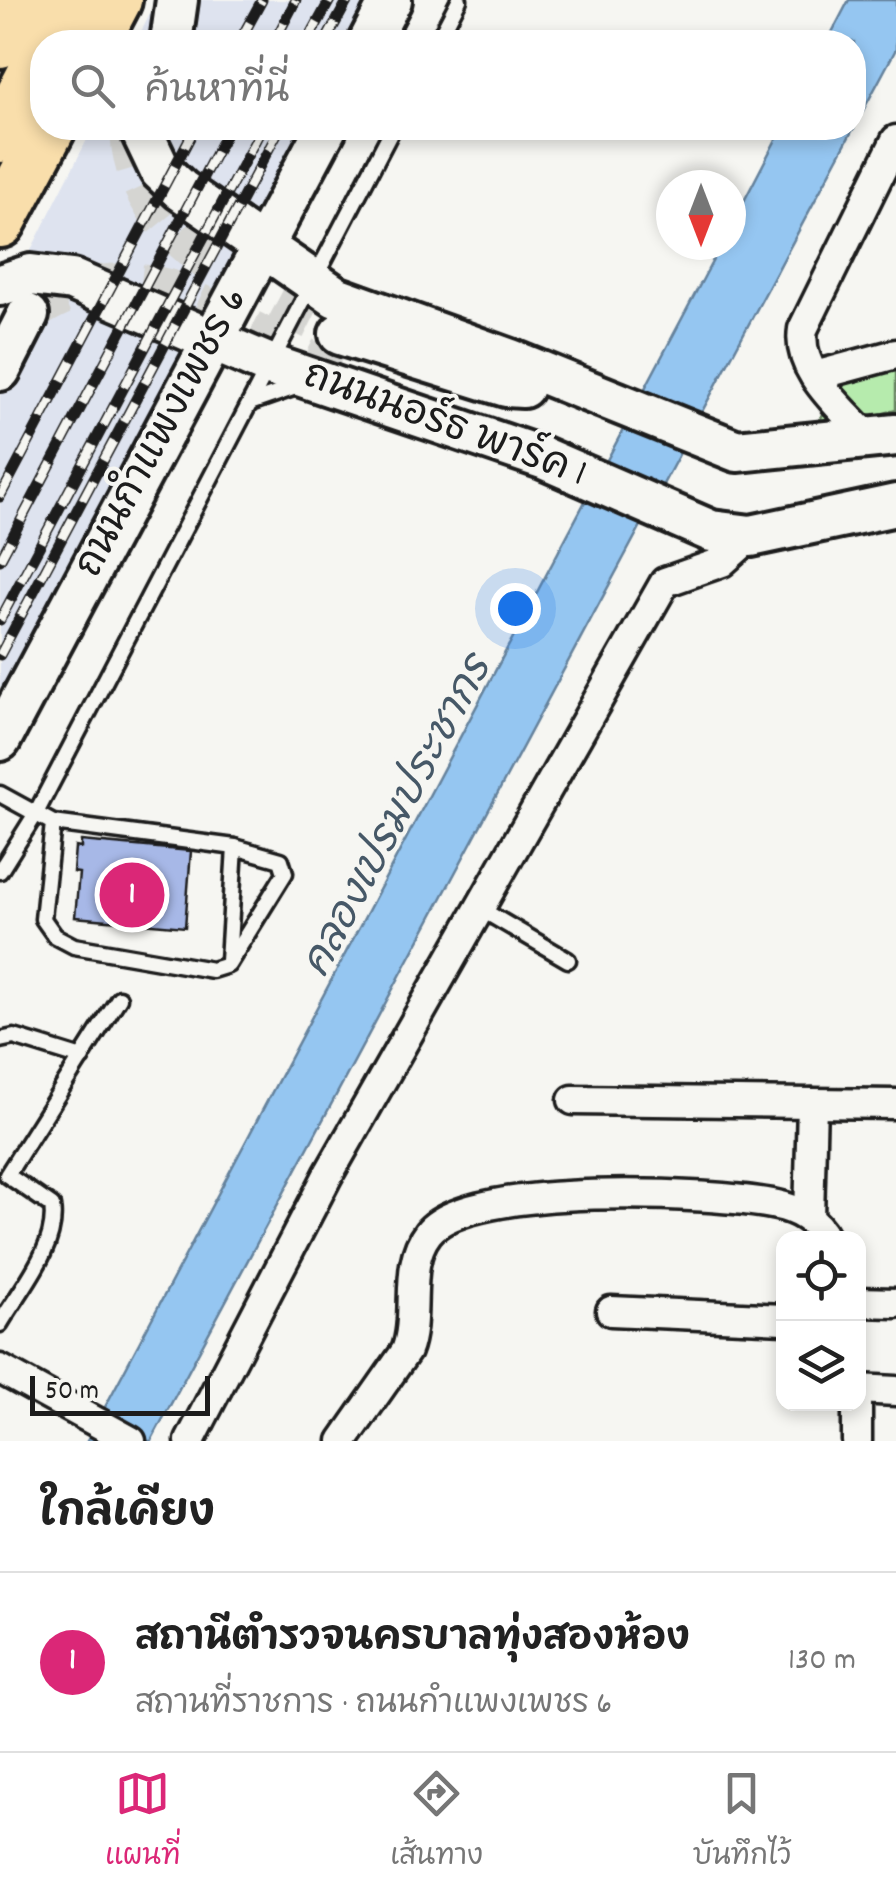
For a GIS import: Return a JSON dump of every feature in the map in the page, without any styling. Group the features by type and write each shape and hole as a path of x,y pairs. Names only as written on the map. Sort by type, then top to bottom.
{"highway":[{"path":"0,42 23,0"},
{"path":"56,30 72,0"},
{"path":"100,30 116,0"},
{"path":"0,136 30,79"},
{"path":"0,222 44,140"}],"main road":[{"path":"120,30 136,0"},
{"path":"176,30 177,0"},
{"path":"375,30 391,0"},
{"path":"0,258 63,140"},
{"name":"ถนนนอร์ธ พาร์ค 1","path":"146,140 160,170 181,190 312,285 738,451 882,437"},
{"name":"ถนนกำแพงเพชร 6","path":"0,740 320,140"},
{"name":"ถนนนอร์ธ พาร์ค 1","path":"0,285 31,275 52,274 270,365 330,363 711,531 752,536 896,505"},
{"path":"0,370 28,316"},
{"path":"330,363 506,386 576,388"}],"street":[{"path":"882,437 804,362 802,328 896,140"},
{"path":"815,376 896,354"},
{"path":"190,1441 328,1175 665,582 722,562 752,536"},
{"path":"573,1100 896,1104"},
{"path":"812,1104 817,1228"},
{"path":"343,1441 406,1351 413,1335 417,1256 428,1232 448,1217 511,1199 652,1194 780,1205 817,1228"},
{"path":"866,1302 896,1303"},
{"path":"611,1311 776,1320"},
{"path":"0,1368 131,1441"},
{"path":"866,1389 896,1391"},
{"path":"857,1411 857,1441"}],"lane":[{"path":"443,30 459,0"},
{"path":"0,871 35,815 387,140"},
{"path":"250,403 330,363"},
{"path":"0,794 53,823 235,846 281,860 285,872 228,965 212,970 74,946 54,936 43,919 53,823"},
{"path":"228,965 235,846"},
{"path":"478,908 568,960"},
{"path":"0,1324 50,1238 54,1221 52,1206 4,1182 119,998"},
{"path":"0,1040 14,1037 82,1058"}],"shaded area":[{"path":"157,0 374,0 358,30 142,30"},
{"path":"87,140 300,140 0,702 0,392 39,319 5,301"}],"green space":[{"path":"896,363 896,410 813,431 845,377"}],"water":[{"path":"849,0 896,0 896,49 866,105 866,30 833,30"},
{"path":"776,140 848,140 151,1441 87,1441 713,260 746,260 746,197"}],"building":[{"path":"81,841 191,851 185,927 75,917 79,873 73,872 75,847 81,848"}],"tunnel":[{"path":"132,140 136,168 151,202 174,231 236,279 340,334"},
{"path":"28,315 79,289 115,283 153,286 172,290 335,373"}],"railway":[{"path":"246,30 262,0"},
{"path":"280,30 296,0"},
{"path":"314,30 330,0"},
{"path":"332,30 348,0"},
{"path":"0,497 189,140"},
{"path":"0,560 223,140"},
{"path":"0,620 256,140"},
{"path":"0,655 274,140"}],"place":[{"name":"สถานีตำรวจนครบาลทุ่งสองห้อง","path":"132,895"}],"water label":[{"name":"คลองเปรมประชากร","path":"400,818"}]}
